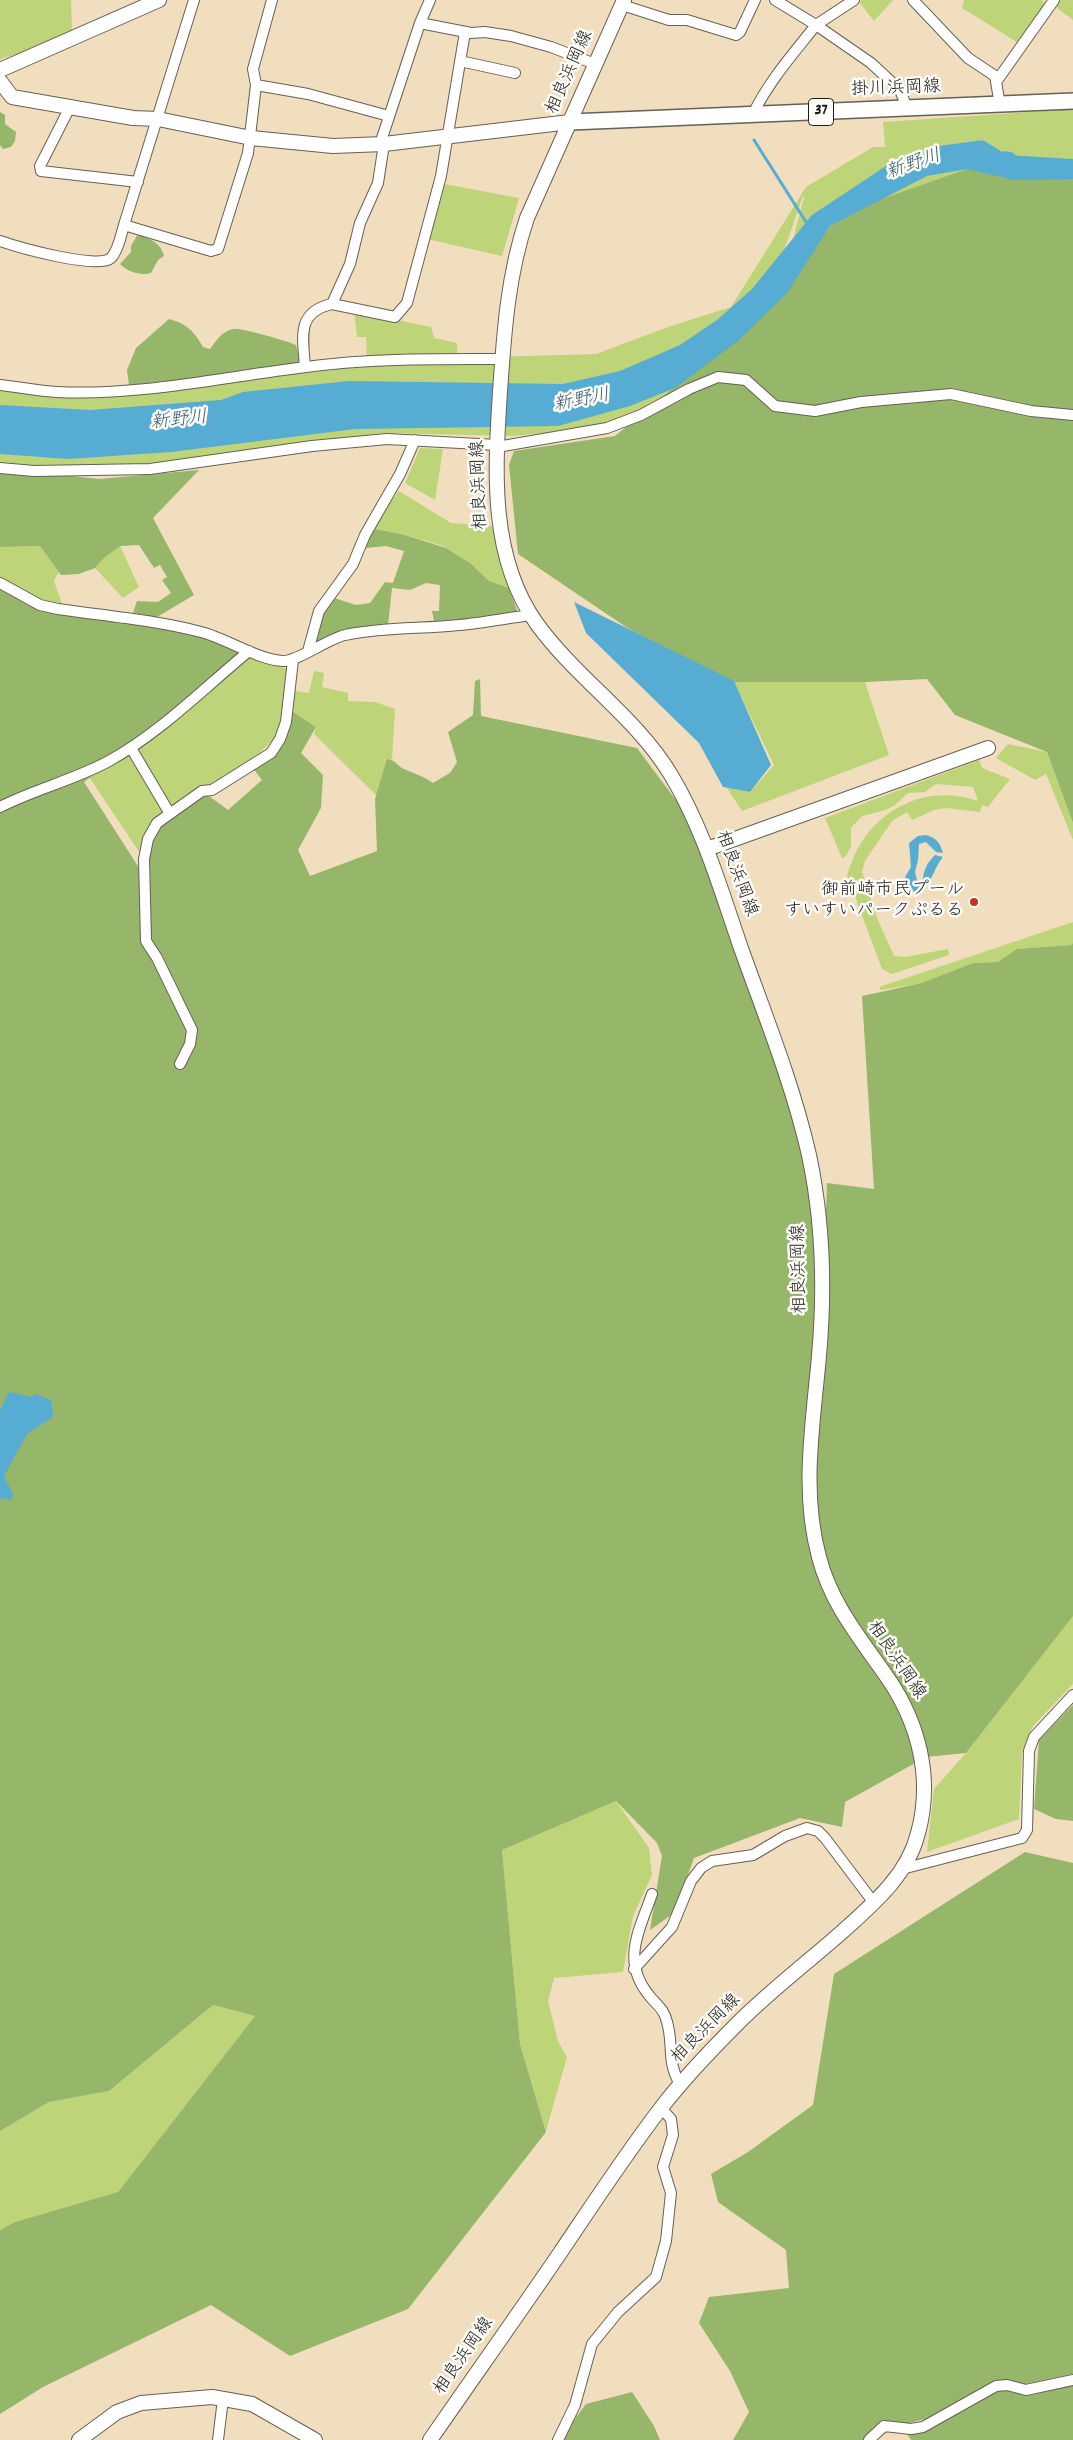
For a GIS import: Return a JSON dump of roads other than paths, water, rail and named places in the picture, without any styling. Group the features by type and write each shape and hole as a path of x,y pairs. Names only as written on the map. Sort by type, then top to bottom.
{"main road":[{"path":"0,70 159,0"},
{"name":"相良浜岡線","path":"430,2440 661,2108 680,2084 744,2016 874,1903 902,1869 912,1851 918,1834 924,1802 922,1760 909,1713 898,1694 848,1624 833,1597 820,1563 812,1526 809,1462 819,1353 823,1280 820,1230 813,1175 800,1122 777,1047 693,814 658,755 644,737 574,668 531,615 511,572 500,526 496,478 497,444 502,361 510,285 516,252 527,218 623,3"},
{"path":"2,88 12,97 133,118 158,119 251,138 333,146 382,144 570,122"},
{"name":"掛川浜岡線","path":"570,122 1073,101"},
{"path":"707,849 988,748"},
{"path":"79,2440 117,2412 141,2404 197,2398 223,2399 252,2404 315,2440"}],"street":[{"path":"0,241 30,252 105,261 112,257 138,182 194,0"},
{"path":"124,225 211,251 218,249 251,138 256,85 253,68 272,0"},
{"path":"332,304 350,264 360,223 378,183 382,144 389,116 420,23 430,0"},
{"path":"623,3 669,20 687,20 736,35 740,32 755,0"},
{"path":"777,0 871,63 900,90 907,108"},
{"path":"753,114 778,71 816,25 854,0"},
{"path":"913,0 968,58 996,76 1000,105"},
{"path":"996,82 1054,0"},
{"path":"420,23 465,32 511,36 552,47 595,64"},
{"path":"305,367 302,329 308,316 322,306 332,304 395,317 402,311 412,284 449,136 465,32"},
{"path":"460,61 515,73"},
{"path":"256,85 308,94 389,116"},
{"path":"70,107 40,166 41,171 138,182"},
{"path":"0,385 57,392 139,389 371,360 502,361"},
{"path":"0,468 34,471 150,469 312,446 387,439 497,444 607,428 640,415 689,389 718,377 746,380 776,406 815,411 861,402 951,394 1031,411 1073,414"},
{"path":"308,651 319,611 353,564 365,535 400,474 415,440"},
{"path":"0,583 40,605 177,626 217,637 249,651 278,660 293,660 344,635 377,630 459,625 531,615"},
{"path":"0,807 79,775 131,748 249,651"},
{"path":"180,1064 190,1044 192,1030 157,958 146,941 144,859 148,839 157,823 202,791 212,790 270,753 280,739 286,722 293,660"},
{"path":"131,748 170,814"},
{"path":"902,1869 1022,1838 1027,1830 1029,1751 1034,1737 1073,1695"},
{"path":"634,1969 672,1927 691,1881 701,1868 712,1861 753,1855 766,1850 785,1836 807,1828 818,1831 825,1838 874,1903"},
{"path":"652,1894 633,1947 634,1969 648,1994 663,2009 668,2024 670,2062 673,2073 680,2084"},
{"path":"558,2440 576,2405 592,2344 618,2312 656,2277 666,2241 672,2193 663,2167 673,2135 671,2119 661,2108"},
{"path":"869,2440 884,2426 898,2426 910,2429 923,2427 996,2386 1007,2385 1026,2390 1073,2380"},
{"path":"218,2440 223,2399"}],"water":[{"path":"939,151 1073,159 1073,179 1014,180 967,169 927,176 830,226 787,293 739,340 675,388 630,406 558,426 355,429 171,452 68,459 0,454 0,405 90,410 221,400 243,392 349,381 563,384 620,371 680,345 717,320 752,289 812,215 892,162"},
{"path":"574,602 734,681 771,765 750,792 723,787 699,743 586,633"},
{"path":"926,835 938,841 943,853 936,852 926,842 919,844 915,872 918,884 923,881 925,870 932,858 935,855 943,857 928,884 921,892 908,891 905,877 911,867 909,843 918,836"},
{"path":"9,1392 31,1397 36,1394 51,1400 53,1417 27,1434 4,1476 13,1495 12,1500 0,1498 0,1411"}],"waterway":[{"path":"754,140 806,222"},
{"name":"新野川","path":"936,156 981,150 999,161 1008,161"}],"place":[{"name":"御前崎市民プール すいすいパークぷるる","path":"974,902"}]}
